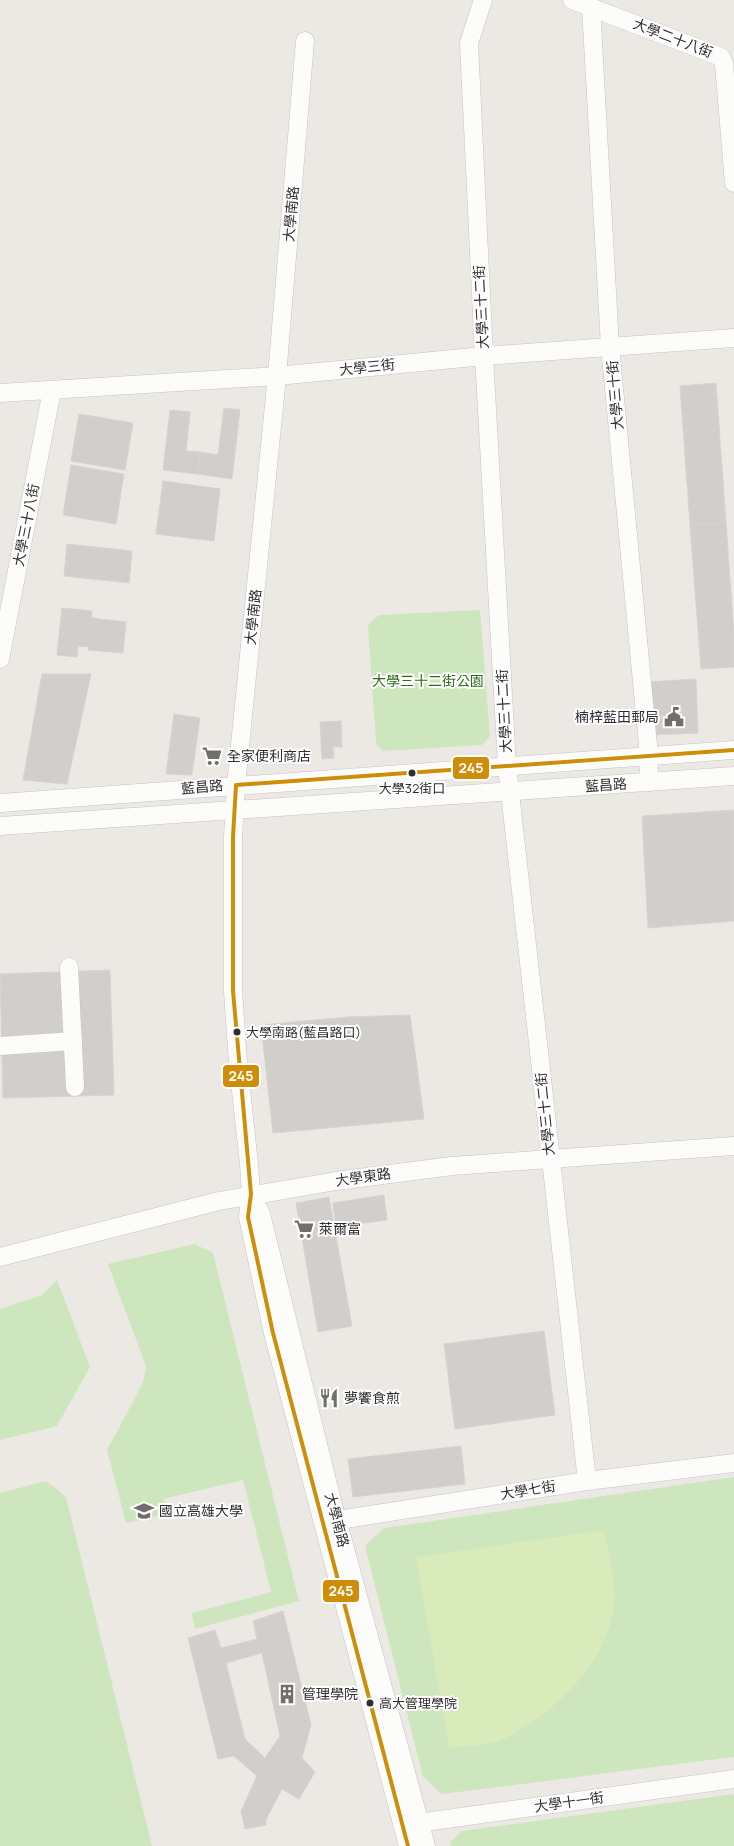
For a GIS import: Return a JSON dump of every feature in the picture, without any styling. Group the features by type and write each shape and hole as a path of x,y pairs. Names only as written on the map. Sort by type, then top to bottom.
{"street":[{"name":"大學三十二街","path":"483,0 469,43 507,766 587,1481"},
{"path":"572,0 593,3"},
{"name":"大學二十八街","path":"593,3 721,57 724,64 734,183"},
{"name":"大學三十街","path":"593,3 610,346 649,782"},
{"name":"大學南路","path":"305,41 277,376 236,784 233,991 251,1194 248,1217 273,1333 421,1822 426,1846"},
{"name":"大學三街","path":"0,393 277,376 484,356 734,338"},
{"name":"大學三十八街","path":"0,659 52,390"},
{"name":"藍昌路","path":"0,803 236,784 734,750"},
{"name":"藍昌路","path":"0,826 734,776"},
{"path":"69,968 75,1087"},
{"path":"0,1046 73,1041"},
{"name":"大學東路","path":"0,1257 251,1194 452,1166 734,1146"},
{"name":"大學七街","path":"330,1521 587,1481 734,1463"},
{"name":"大學南路","path":"330,1521 408,1846"},
{"name":"大學十一街","path":"403,1826 734,1779"}],"green space":[{"name":"大學三十二街公園","path":"480,610 490,736 482,745 383,751 376,743 368,625 379,615"},
{"path":"195,1244 213,1253 299,1601 195,1629 192,1613 271,1592 243,1480 163,1499 166,1514 126,1523 107,1450 143,1383 146,1366 108,1264"},
{"path":"57,1280 90,1367 57,1426 0,1440 0,1309 42,1295"},
{"path":"734,1477 734,1757 442,1794 423,1777 365,1546 384,1528"},
{"path":"46,1481 66,1497 152,1846 0,1846 0,1493"},
{"path":"604,1530 613,1575 614,1602 610,1624 602,1645 576,1685 540,1717 501,1740 482,1745 449,1748 416,1557"},
{"path":"734,1794 734,1846 451,1846 450,1842 462,1831"}],"building":[{"path":"716,383 726,523 690,525 680,386"},
{"path":"224,408 240,410 232,479 198,474 200,452 218,455"},
{"path":"170,410 190,412 186,451 200,452 198,474 163,470"},
{"path":"79,414 133,423 125,470 71,461"},
{"path":"71,465 124,474 116,524 63,515"},
{"path":"163,481 220,489 214,541 156,534"},
{"path":"726,523 734,635 734,667 701,669 690,525"},
{"path":"67,544 132,551 129,583 64,576"},
{"path":"62,608 92,611 92,618 126,622 123,653 88,650 89,647 78,646 77,657 57,655"},
{"path":"42,674 91,674 67,784 23,780"},
{"name":"楠梓藍田郵局","path":"696,679 698,733 652,735 648,682"},
{"path":"174,714 200,718 192,775 166,774"},
{"path":"341,721 342,747 333,747 334,758 322,759 320,722"},
{"path":"734,810 734,921 648,928 642,816"},
{"path":"110,970 114,1095 3,1098 0,974"},
{"path":"410,1015 424,1119 273,1133 261,1025 348,1017"},
{"path":"384,1195 387,1220 336,1227 333,1203"},
{"path":"329,1197 352,1326 318,1332 296,1203"},
{"path":"544,1331 555,1415 455,1429 444,1344"},
{"path":"461,1446 465,1484 353,1497 348,1459"},
{"name":"管理學院","path":"283,1611 311,1725 302,1758 315,1772 299,1799 282,1789 266,1819 266,1825 245,1829 241,1811 257,1776 234,1756 218,1759 188,1638 215,1630 221,1648 257,1639 253,1621","holes":["262,1653 280,1736 265,1758 245,1739 226,1663"]}],"transit line":[{"name":"245","path":"408,1846 273,1333 248,1217 251,1194 233,991 233,837 236,785 734,750"}],"place":[{"name":"楠梓藍田郵局","path":"674,717"},
{"name":"全家便利商店","path":"212,756"},
{"name":"大學32街口","path":"412,773"},
{"name":"大學南路(藍昌路口)","path":"237,1032"},
{"name":"萊爾富","path":"304,1229"},
{"name":"夢饗食煎","path":"329,1398"},
{"name":"國立高雄大學","path":"144,1511"},
{"name":"管理學院","path":"287,1694"},
{"name":"高大管理學院","path":"370,1703"}]}
